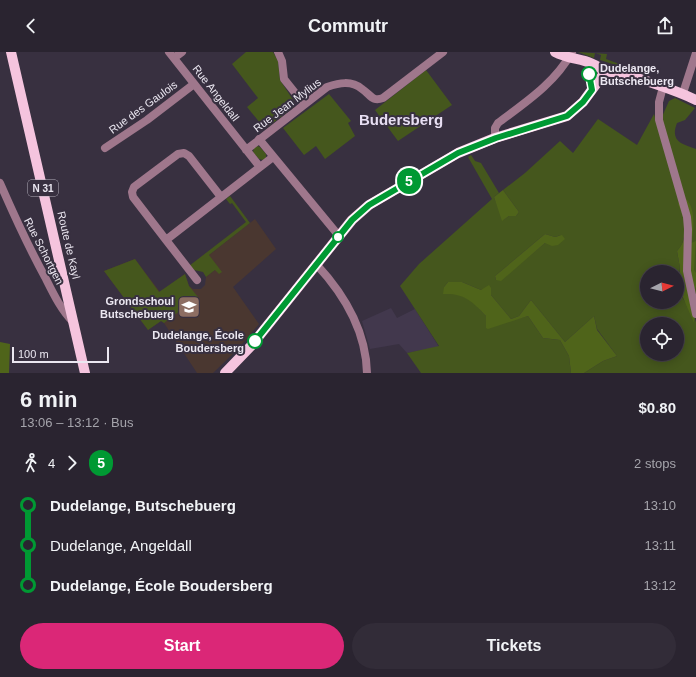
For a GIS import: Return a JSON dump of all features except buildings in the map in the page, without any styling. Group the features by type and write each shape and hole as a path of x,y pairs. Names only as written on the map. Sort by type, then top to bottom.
{"main road":[{"name":"Route de Kayl","path":"11,52 75,324 85,373"},
{"path":"555,52 570,55 595,64 603,74"},
{"path":"225,373 251,346 352,220 369,205 458,153 496,138 567,116 583,102 603,74 615,72 663,87 696,100"}],"street":[{"path":"171,55 182,52"},
{"path":"278,52 282,61 284,79 304,104"},
{"name":"Rue Jean Mylius","path":"246,150 326,87 338,83 350,83 362,88 372,98 377,100 383,98 442,52"},
{"path":"683,94 696,53"},
{"name":"Rue Angeldall","path":"171,55 260,167"},
{"path":"496,138 495,128 498,123 548,85 570,55"},
{"name":"Rue des Gaulois","path":"105,148 146,120 194,84"},
{"path":"663,87 659,102 659,120 687,217 687,271 696,314"},
{"path":"259,139 339,236"},
{"path":"197,280 133,197 132,192 134,187 178,154 184,153 189,156 221,197"},
{"path":"166,240 273,156"},
{"name":"Rue Schortgen","path":"0,183 25,240 61,308 75,324"},
{"path":"316,264 331,280 357,324 365,350 367,373"}],"shaded area":[{"name":"Grondschoul Butschebuerg","path":"255,219 276,249 233,287 259,324 238,349 213,373 197,373 164,323 161,321 148,330 104,271 135,259 160,292 185,274 189,286 193,289 201,289 205,285 206,277 215,270 209,255"},
{"path":"391,308 397,318 415,309 439,347 407,353 399,344 370,349 362,321"}],"green space":[{"path":"246,52 273,52 278,61 280,80 295,103 294,107 265,129 247,107 258,98 232,64"},
{"path":"578,52 595,53 594,58"},
{"path":"596,53 607,54 606,59 630,68 632,63 634,67 631,70 600,60 601,55"},
{"path":"426,70 452,105 398,141 375,110"},
{"path":"329,94 351,121 348,123 355,136 325,159 316,146 304,155 283,128"},
{"path":"675,98 695,108 685,120 677,123 675,134 678,141 696,149 696,308 689,275 692,228 661,119 669,101"},
{"path":"654,114 684,218 685,231 682,244 677,251 679,265 640,265 640,309 684,309 684,300 689,308 694,322 695,319 696,322 696,373 584,373 603,361 617,356 597,329 594,316 565,342 531,300 519,316 511,319 491,295 491,288 481,290 462,282 448,282 444,287 472,301 486,316 486,327 528,316 543,338 560,340 569,356 571,373 421,373 407,353 439,346 400,286 419,264 492,199 468,157 471,155 475,161 481,163 499,193 494,197 503,220 509,216 516,216 519,212 503,190 525,173 560,141 573,153 598,119 637,145","holes":["545,234 555,237 561,235 545,243 501,280 496,280 495,276"]},
{"path":"257,146 260,147 266,154 266,158 263,160 259,159 253,152 254,148"},
{"path":"503,190 519,212 516,216 509,216 502,221 494,197"},
{"path":"230,196 250,223 209,255 222,272 219,274 215,270 206,277 203,272 194,270 189,266 246,222 232,203 230,204 226,199"},
{"path":"686,199 693,214 693,232 691,243 696,241 694,270 696,273 696,287 694,289 696,314 694,323 684,300 684,265 679,265 677,251 684,240 685,234 683,216 678,204"},
{"path":"545,234 555,237 562,235 565,239 558,245 552,246 545,243 501,281 496,280 495,276"},
{"path":"135,259 159,292 185,274 189,286 198,297 164,323 161,321 148,330 104,271"},
{"path":"448,282 462,282 481,290 489,285 491,288 491,295 511,319 519,316 531,300 565,342 594,316 597,330 617,356 603,361 584,373 571,373 569,356 560,340 543,338 528,316 488,329 486,328 486,316 472,302 457,295 443,294 444,287"},
{"path":"0,342 10,344 9,373 0,373"}],"bus line":[{"name":"5","path":"255,341 352,220 369,205 442,162 475,145 512,132 567,116 588,97 592,90 589,74"}],"place":[{"name":"Dudelange, Butschebuerg","path":"589,74"},
{"name":"Grondschoul Butschebuerg","path":"189,307"},
{"name":"Dudelange, École Boudersberg","path":"255,341"}],"district":[{"name":"Budersberg","path":"401,120"}]}
